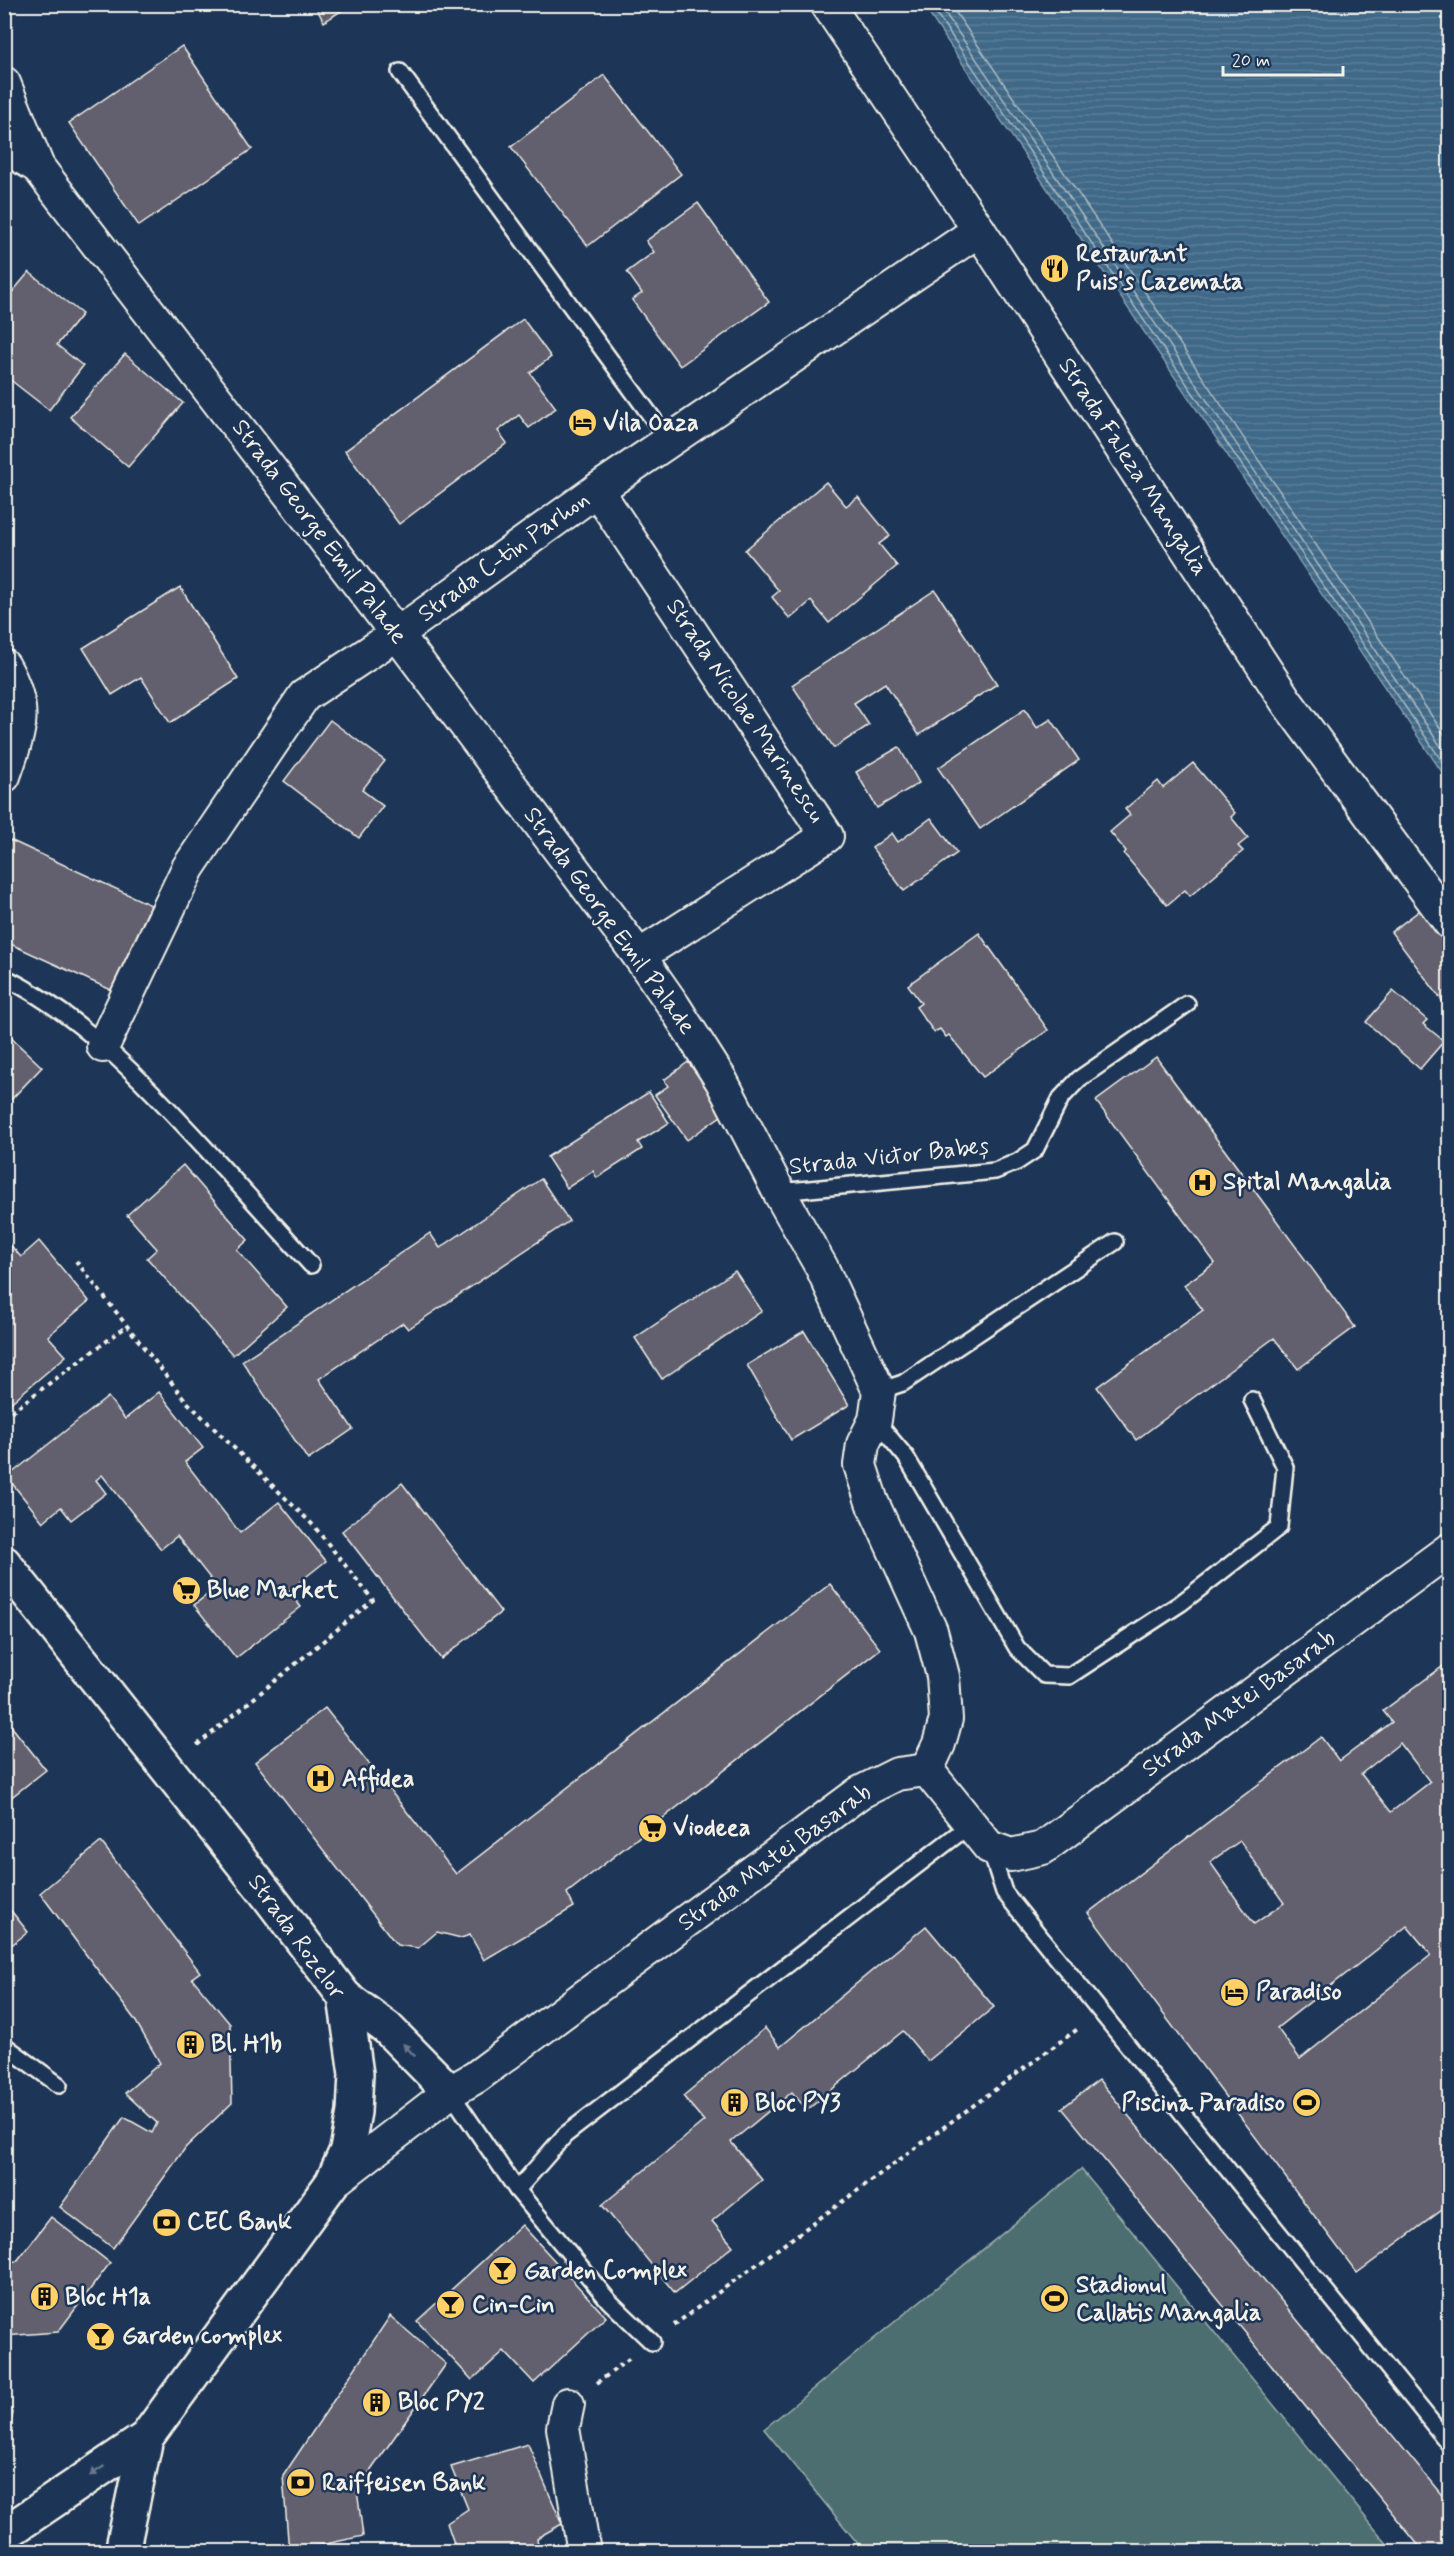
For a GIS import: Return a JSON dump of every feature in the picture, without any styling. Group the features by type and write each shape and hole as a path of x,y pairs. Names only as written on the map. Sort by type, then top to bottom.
{"street":[{"name":"Strada Faleza Mangalia","path":"827,4 979,230 1286,701 1449,923"},
{"name":"Strada George Emil Palade","path":"4,83 38,167 397,634 674,1006 721,1080 779,1192 822,1268 877,1406"},
{"name":"Strada George Emil Palade","path":"4,147 38,167"},
{"name":"Strada C-tin Parhon","path":"103,1046 188,868 304,696 397,634 597,490 979,230"},
{"name":"Strada Nicolae Marinescu","path":"597,490 828,836 639,956"},
{"path":"4,666 17,688 21,729 4,776"},
{"path":"877,1406 863,1444 860,1466 872,1502 931,1631 943,1676 946,1719 939,1744 927,1770 980,1835"},
{"name":"Strada Matei Basarab","path":"980,1835 1011,1855 1043,1848 1449,1549"},
{"name":"Strada Rozelor","path":"4,1563 345,1997 356,2074 354,2112 347,2150 332,2182 146,2438 4,2534"},
{"name":"Strada Matei Basarab","path":"332,2182 450,2092 476,2077 860,1793 897,1774 927,1770"},
{"path":"345,1997 387,2028 450,2092"},
{"path":"568,2404 563,2428 584,2552"},
{"name":"Strada Rozelor","path":"122,2552 146,2438"}],"lane":[{"path":"400,72 670,442"},
{"path":"4,977 61,1013 103,1046 157,1096 311,1264"},
{"name":"Strada Victor Babeș","path":"779,1192 995,1171 1017,1162 1035,1150 1061,1098 1078,1079 1187,1004"},
{"path":"1115,1242 903,1383 877,1406 1017,1648 1044,1675 1069,1676 1181,1603 1279,1527 1285,1467 1252,1400"},
{"path":"517,2190 565,2135 980,1835 1004,1892 1449,2445"},
{"path":"4,2045 58,2085"},
{"path":"450,2092 517,2190 609,2301 652,2342"}],"path":[{"path":"76,1261 186,1401 313,1525 373,1600 167,1770"},
{"path":"4,1418 127,1326"},
{"path":"568,2404 1101,2011"}],"green space":[{"name":"Stadionul Callatis Mangalia","path":"1081,2169 1393,2551 864,2551 764,2429"}],"water":[{"path":"923,5 1449,5 1449,783 1446,778"}],"building":[{"path":"314,4 352,4 324,22"},
{"path":"182,46 252,149 139,226 69,123"},
{"path":"604,75 681,174 588,246 511,147"},
{"path":"698,203 769,302 680,366 632,300 642,293 627,272 654,252 646,241"},
{"path":"29,272 82,314 57,345 83,366 49,410 4,375 4,302"},
{"path":"523,319 551,357 530,373 556,408 529,428 519,415 498,431 507,443 399,524 345,451"},
{"path":"125,354 183,403 128,467 70,417"},
{"path":"826,482 846,506 858,497 890,536 879,544 897,566 829,623 811,601 790,619 772,597 779,591 745,550"},
{"path":"180,587 238,679 170,723 141,677 112,695 83,648"},
{"path":"935,590 997,684 919,735 885,683 854,703 869,725 834,748 792,685"},
{"path":"1025,709 1037,728 1051,719 1079,760 980,829 938,768"},
{"path":"330,720 385,761 362,790 383,806 359,838 284,781"},
{"path":"899,747 919,783 877,808 856,772"},
{"path":"1193,763 1235,813 1231,817 1248,838 1238,846 1243,851 1190,896 1185,890 1167,905 1124,854 1126,851 1110,832 1130,815 1125,809 1158,781 1163,788"},
{"path":"931,818 957,853 904,891 872,848 892,833 898,842"},
{"path":"10,840 151,905 111,990 4,941 4,853"},
{"path":"1427,905 1450,935 1450,1011 1391,932"},
{"path":"979,933 1048,1030 983,1077 949,1035 946,1037 940,1029 934,1032 916,1007 921,1003 908,985"},
{"path":"1393,991 1427,1020 1423,1024 1444,1041 1420,1069 1366,1022"},
{"path":"4,1031 42,1067 4,1107"},
{"name":"Spital Mangalia","path":"1156,1057 1355,1327 1298,1369 1274,1338 1136,1440 1097,1387 1203,1310 1184,1285 1215,1263 1096,1101"},
{"path":"688,1062 725,1113 687,1140 655,1095 668,1086 664,1080"},
{"path":"649,1092 669,1123 638,1142 642,1149 597,1178 593,1171 567,1188 547,1157"},
{"path":"183,1165 248,1240 237,1250 287,1307 233,1355 147,1258 157,1249 127,1215"},
{"path":"541,1179 569,1221 408,1329 403,1323 319,1379 353,1429 308,1460 242,1361 430,1233 440,1248"},
{"path":"4,1238 21,1257 39,1241 89,1301 48,1336 66,1356 8,1405 4,1401"},
{"path":"735,1271 762,1311 662,1379 635,1338"},
{"path":"804,1331 849,1405 791,1440 747,1365"},
{"path":"159,1392 203,1448 185,1462 240,1533 279,1502 326,1561 288,1591 301,1607 236,1658 194,1605 217,1587 177,1536 161,1549 102,1475 96,1480 106,1493 71,1520 61,1507 43,1522 7,1477 108,1397 125,1419"},
{"path":"402,1483 501,1612 441,1659 342,1531"},
{"path":"830,1584 880,1649 567,1893 574,1907 484,1960 470,1935 461,1938 437,1932 418,1948 397,1945 255,1762 325,1708 456,1874"},
{"name":"Paradiso","path":"1450,1661 1450,2204 1357,2273 1088,1913 1321,1737 1339,1761 1392,1722 1383,1711","holes":["1400,1743 1430,1782 1391,1812 1361,1774","1240,1841 1284,1903 1254,1924 1210,1862","1407,1926 1431,1955 1300,2059 1277,2028"]},
{"path":"4,1717 46,1770 4,1803"},
{"name":"Bl. H1b","path":"101,1842 200,1972 192,1978 230,2024 232,2103 186,2147 113,2248 60,2207 124,2117 152,2133 157,2123 125,2093 160,2063 135,2020 40,1893"},
{"path":"4,1902 28,1932 4,1951"},
{"name":"Bloc PY3","path":"926,1926 994,2007 928,2061 903,2031 807,2110 792,2092 731,2142 762,2180 712,2221 733,2246 675,2293 602,2205 704,2121 683,2096 765,2028 780,2047"},
{"path":"1099,2080 1450,2505 1450,2552 1424,2552 1062,2108"},
{"name":"Bloc H1a","path":"51,2217 110,2263 58,2332 4,2336 4,2262 17,2261"},
{"path":"522,2225 606,2317 534,2383 504,2351 472,2380 417,2321"},
{"name":"Bloc PY2","path":"390,2316 446,2364 357,2490 363,2536 289,2552 283,2476"},
{"path":"4,2393 13,2413 9,2429 4,2436"},
{"path":"528,2444 562,2524 537,2538 539,2552 457,2552 447,2523 468,2509 451,2467"}],"place":[{"name":"Restaurant Puis's Cazemata","path":"1055,268"},
{"name":"Vila Oaza","path":"582,423"},
{"name":"Spital Mangalia","path":"1202,1182"},
{"name":"Blue Market","path":"186,1590"},
{"name":"Affidea","path":"321,1779"},
{"name":"Viodeea","path":"652,1828"},
{"name":"Paradiso","path":"1235,1992"},
{"name":"Bl. H1b","path":"190,2044"},
{"name":"Bloc PY3","path":"734,2103"},
{"name":"Piscina Paradiso","path":"1306,2103"},
{"name":"CEC Bank","path":"166,2222"},
{"name":"Garden Complex","path":"503,2271"},
{"name":"Bloc H1a","path":"44,2297"},
{"name":"Stadionul Callatis Mangalia","path":"1055,2299"},
{"name":"Cin-Cin","path":"451,2305"},
{"name":"Garden complex","path":"101,2336"},
{"name":"Bloc PY2","path":"377,2402"},
{"name":"Raiffeisen Bank","path":"301,2483"}]}
